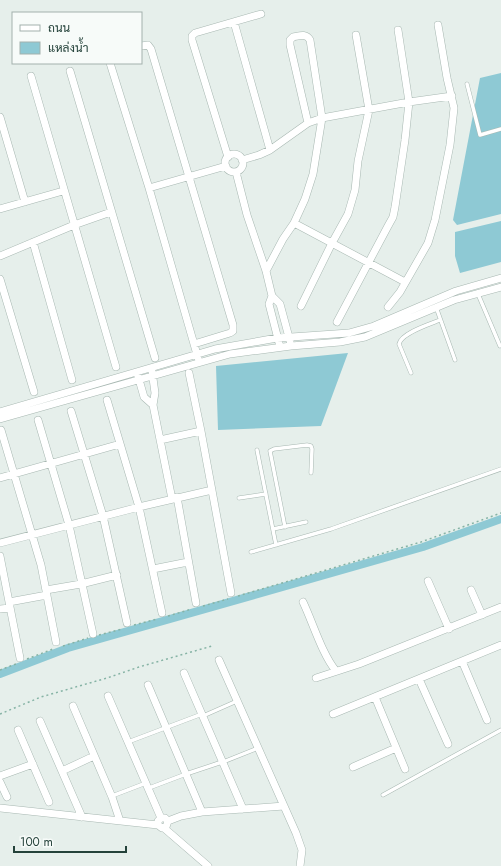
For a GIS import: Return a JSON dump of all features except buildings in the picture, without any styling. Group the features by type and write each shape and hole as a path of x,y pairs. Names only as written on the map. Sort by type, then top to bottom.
{"street":[{"path":"236,172 231,171 226,166 228,157 192,36 195,33 261,14"},
{"path":"234,22 270,150"},
{"path":"388,307 400,292 428,243 435,220 450,145 454,108 438,25"},
{"path":"337,322 393,217 405,140 409,102 398,30"},
{"path":"266,271 294,223 305,199 313,174 322,118 310,40 305,35 293,37 290,40 290,45 308,123"},
{"path":"301,306 348,214 355,190 358,161 369,110 356,35"},
{"path":"142,46 148,45 151,49 233,325 233,330 230,334 194,344"},
{"path":"110,64 149,188 199,362"},
{"path":"70,71 155,358"},
{"path":"31,76 116,368"},
{"path":"242,160 260,155 270,150 308,123 322,118 409,102 452,96"},
{"path":"0,117 25,202"},
{"path":"228,157 236,155 242,160 242,167 236,172"},
{"path":"149,188 226,166"},
{"path":"236,172 247,215 266,271 272,296 280,304 291,346"},
{"path":"0,209 64,191"},
{"path":"0,256 74,225 111,212"},
{"path":"294,223 405,282"},
{"path":"33,242 72,380"},
{"path":"152,372 197,354 228,346 277,338 349,333 374,326 456,291 501,278"},
{"path":"0,279 34,392"},
{"path":"0,412 152,372 230,354 280,347 353,340 377,333 436,307 501,287"},
{"path":"272,296 269,304 280,347"},
{"path":"152,372 155,393 153,405 198,606"},
{"path":"188,373 201,431 233,596"},
{"path":"138,376 144,397 153,405"},
{"path":"0,419 78,392"},
{"path":"107,400 140,507 162,616"},
{"path":"71,411 103,516 128,623"},
{"path":"38,420 68,525 93,636"},
{"path":"1,430 41,566 56,642"},
{"path":"160,440 201,431"},
{"path":"0,478 15,475 120,444"},
{"path":"0,543 175,498 212,490"},
{"path":"0,556 20,658"},
{"path":"153,569 188,562"},
{"path":"0,609 46,593 117,575"},
{"path":"428,581 449,629"},
{"path":"470,590 482,615"},
{"path":"303,602 315,632 336,671"},
{"path":"316,678 359,664 501,607"},
{"path":"333,714 501,645"},
{"path":"219,660 301,846 300,866"},
{"path":"462,661 487,720"},
{"path":"184,673 243,809"},
{"path":"419,679 448,744"},
{"path":"148,685 202,812"},
{"path":"108,696 163,823 208,866"},
{"path":"375,697 405,769"},
{"path":"73,706 112,796 120,821"},
{"path":"40,721 82,817"},
{"path":"18,730 49,802"},
{"path":"353,767 396,748"},
{"path":"62,770 94,756"},
{"path":"0,776 33,764"},
{"path":"0,782 7,797"},
{"path":"0,808 120,821 163,823 181,816 202,812 284,806"}],"lane":[{"path":"467,84 480,135 501,129"},
{"path":"478,293 500,346"},
{"path":"436,307 456,360"},
{"path":"411,373 399,341 406,335 440,320"},
{"path":"285,527 270,451 274,449 307,444 311,446 311,473"},
{"path":"256,450 276,545"},
{"path":"251,552 317,534 501,469"},
{"path":"239,498 266,494"},
{"path":"273,529 306,522"},
{"path":"128,742 238,701"},
{"path":"383,795 501,730"},
{"path":"112,796 186,774 258,748"}],"path":[{"path":"0,670 93,636 421,542 501,513"},
{"path":"0,714 41,697 107,678 139,666 212,646"}],"water":[{"path":"501,73 501,214 457,225 453,220 480,78"},
{"path":"501,221 501,262 460,273 455,256 455,232"},
{"path":"348,353 321,426 218,430 216,366"}],"waterway":[{"path":"0,674 68,648 423,547 501,519"}]}
